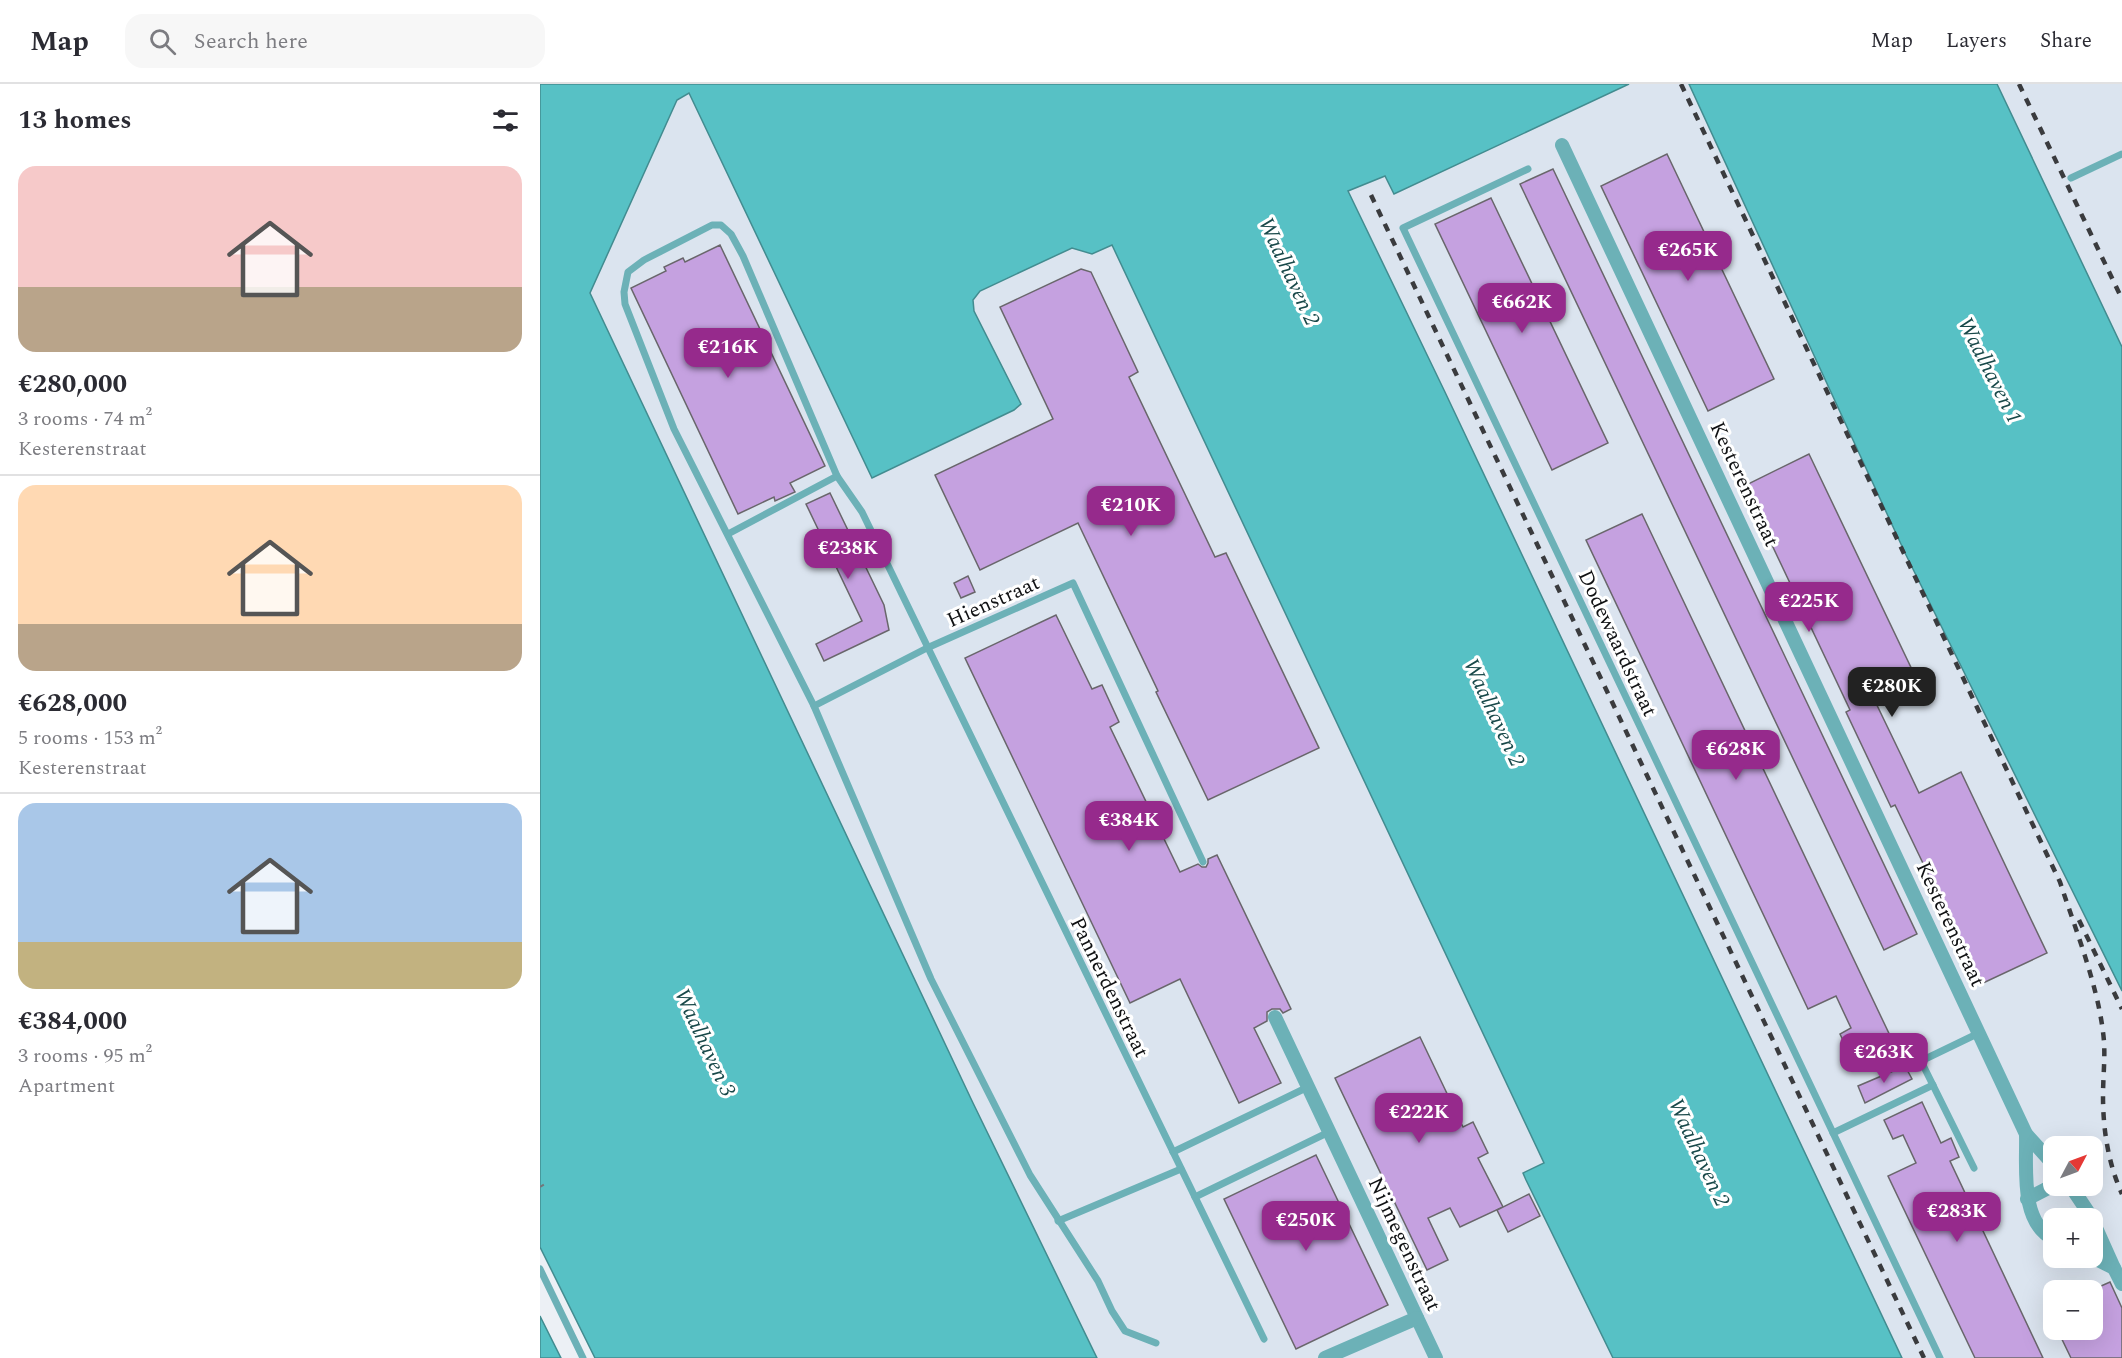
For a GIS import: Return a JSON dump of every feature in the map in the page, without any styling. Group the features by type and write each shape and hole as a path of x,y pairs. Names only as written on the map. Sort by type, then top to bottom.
{"street":[{"name":"Kesterenstraat","path":"1562,145 2026,1134 2043,1153"},
{"name":"Nijmegenstraat","path":"1275,1017 1436,1358"},
{"name":"Kesterenstraat","path":"2026,1134 2027,1199 2034,1219 2043,1231"},
{"path":"2027,1199 2043,1191"},
{"path":"2103,1244 2122,1284"},
{"path":"2103,1262 2114,1268"},
{"path":"1325,1358 1417,1318"}],"lane":[{"path":"2070,178 2122,154"},
{"name":"Dodewaardstraat","path":"1528,169 1403,228 1940,1358"},
{"name":"Pannerdenstraat","path":"728,534 674,429 625,304 624,292 628,272 644,260 712,225 722,225 731,234 743,256 837,476 862,512 1264,1339"},
{"path":"837,476 728,534 814,706 931,979 1030,1174 1098,1281 1112,1311 1125,1331 1156,1343"},
{"name":"Hienstraat","path":"814,706 927,648 1073,583 1203,861"},
{"path":"1922,1061 1980,1033"},
{"path":"1909,1040 1922,1061 1974,1168"},
{"path":"1833,1133 1933,1085"},
{"path":"1173,1152 1308,1086"},
{"path":"1195,1197 1329,1132"},
{"path":"1058,1221 1181,1169"},
{"path":"540,1269 583,1358"}],"path":[{"path":"540,1187 545,1184"}],"shaded area":[{"path":"673,84 698,84 947,296 1109,215 1644,1358 1077,1358 571,302"},
{"path":"1553,84 1715,84 2122,948 2122,1358 1879,1358 1329,186"},
{"path":"1983,84 2122,84 2122,377"}],"water":[{"path":"540,84 1629,84 1394,194 1385,176 1348,191 1902,1358 1613,1358 1523,1173 1544,1163 1112,245 1092,254 1072,248 980,291 973,300 974,311 1021,404 1014,410 872,478 689,93 677,100 590,293 973,1103 1097,1358 595,1358 540,1247"},
{"name":"Waalhaven 1","path":"1689,84 1997,84 2122,347 2122,991 1906,555"},
{"path":"540,1316 561,1358 540,1358"}],"building":[{"path":"1667,154 1774,379 1708,411 1601,186"},
{"path":"1553,169 1917,934 1884,950 1520,184"},
{"path":"1491,198 1608,443 1552,470 1435,224"},
{"path":"720,245 825,466 790,483 795,492 775,501 774,497 738,514 631,288 666,271 664,267 683,258 685,262"},
{"path":"1081,269 1091,272 1138,372 1129,377 1215,557 1226,553 1319,748 1208,800 1078,523 980,570 935,475 1053,419 1000,307"},
{"path":"1809,454 1916,678 1874,699 1919,793 1961,772 2047,953 1981,984 1895,805 1891,807 1846,712 1850,710 1744,486"},
{"path":"830,493 884,605 889,630 824,661 816,644 862,621 806,504"},
{"path":"1642,514 1894,1044 1854,1063 1840,1034 1851,1028 1836,996 1808,1009 1586,540"},
{"path":"968,576 975,592 961,598 954,583"},
{"path":"1056,615 1092,689 1102,685 1119,722 1110,727 1180,872 1198,864 1206,867 1208,859 1217,855 1291,1009 1283,1013 1280,1009 1272,1009 1267,1012 1267,1021 1254,1028 1281,1083 1239,1103 1180,979 1130,1003 965,658"},
{"path":"1420,1037 1463,1127 1473,1122 1488,1153 1478,1158 1503,1207 1460,1227 1450,1208 1428,1218 1448,1260 1427,1270 1335,1078"},
{"path":"1905,1066 1912,1079 1865,1103 1858,1086"},
{"path":"1922,1102 1941,1143 1951,1138 1959,1157 1950,1161 2043,1358 1975,1358 1888,1176 1916,1163 1903,1135 1893,1139 1884,1120"},
{"path":"1316,1155 1388,1305 1296,1349 1224,1199"},
{"path":"1529,1194 1540,1216 1508,1232 1497,1210"},
{"path":"2110,1282 2122,1308 2122,1358 2071,1358 2062,1340 2103,1340 2103,1285"}],"railway":[{"path":"1681,84 2060,882 2085,956 2100,1013 2104,1048 2105,1133 2113,1170 2122,1194"},
{"path":"2019,84 2122,299"},
{"path":"1371,195 1924,1358"},
{"path":"2079,920 2122,1009"}],"water label":[{"name":"Waalhaven 2","path":"1290,271"},
{"name":"Waalhaven 2","path":"1495,712"},
{"name":"Waalhaven 3","path":"706,1042"},
{"name":"Waalhaven 2","path":"1700,1152"}]}
